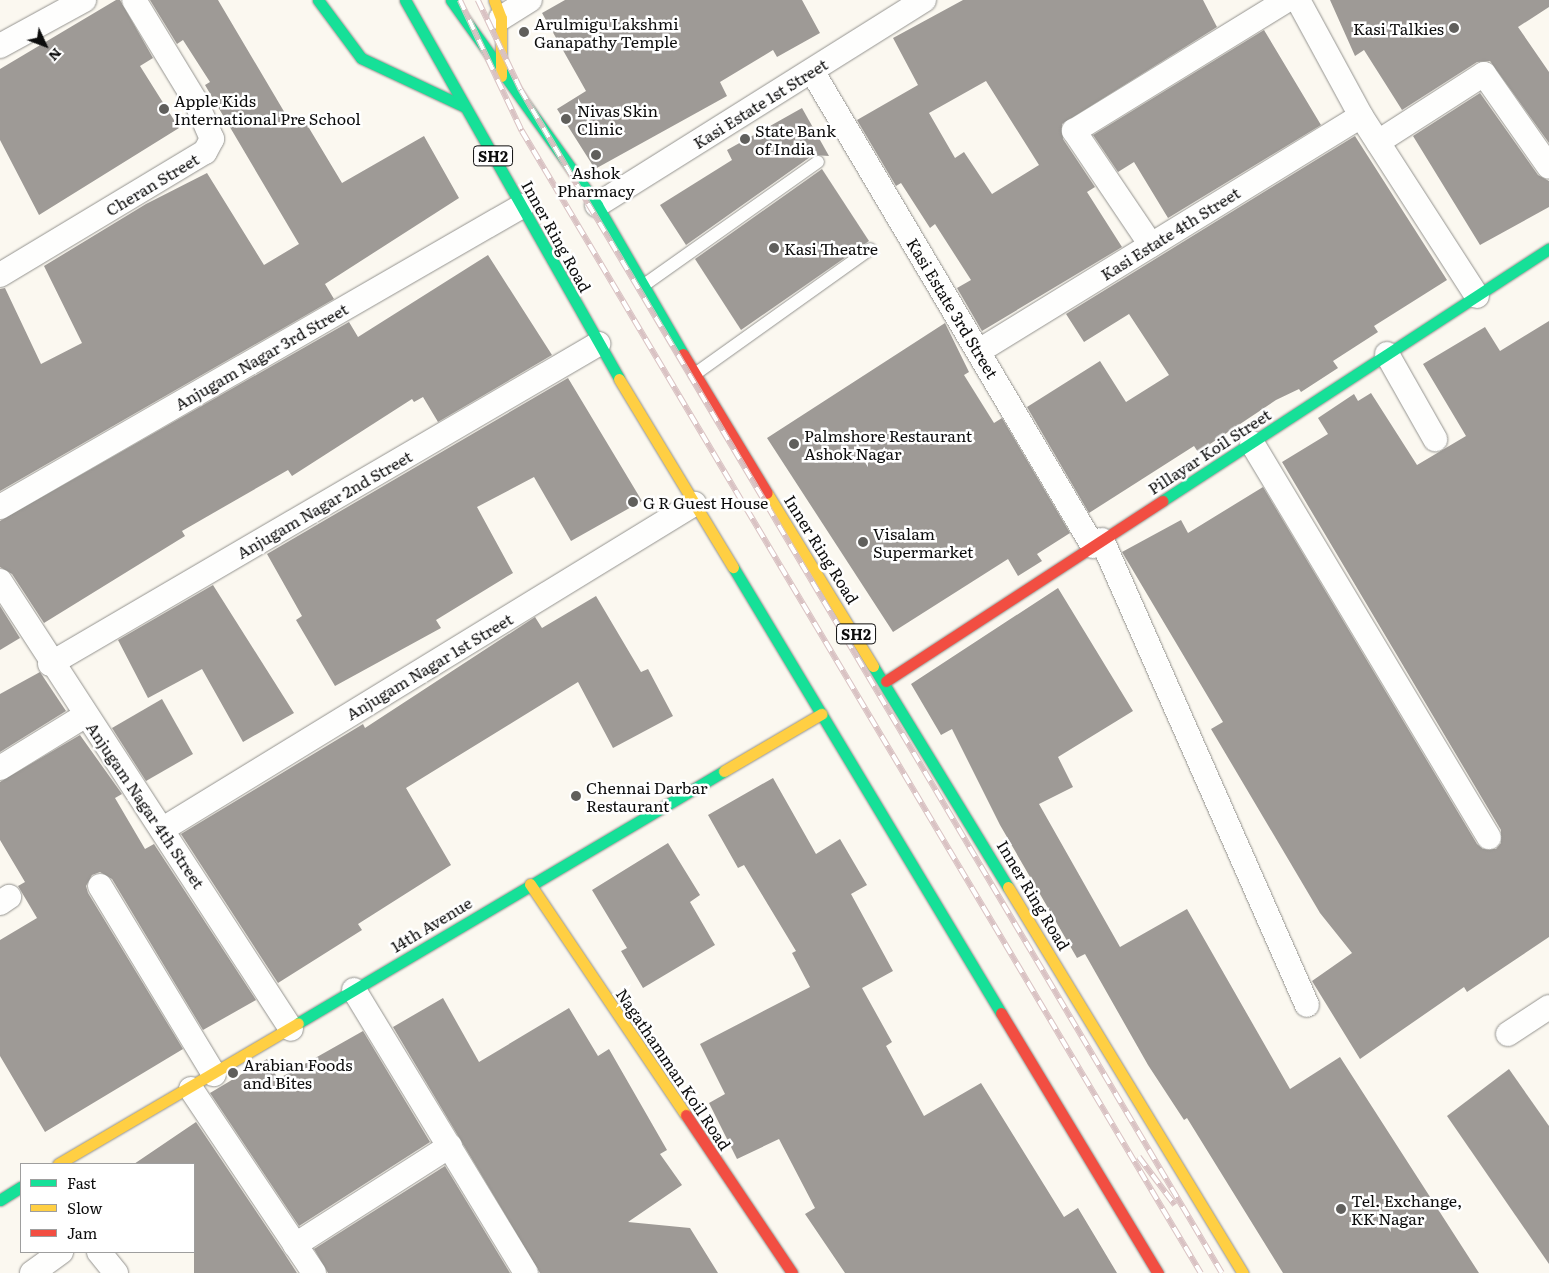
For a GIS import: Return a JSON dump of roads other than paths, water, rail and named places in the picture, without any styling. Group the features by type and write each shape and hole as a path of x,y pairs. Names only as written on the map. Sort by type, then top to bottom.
{"main road":[{"path":"318,0 361,58 463,106"},
{"name":"Inner Ring Road","path":"404,0 522,206 598,344 1158,1273"},
{"name":"Inner Ring Road","path":"453,2 501,76 597,205 694,374 886,681 1243,1273"},
{"path":"498,9 501,76"},
{"name":"Pillayar Koil Street","path":"886,681 1549,249"},
{"name":"14th Avenue","path":"60,1163 191,1089 530,884 821,714"},
{"name":"Nagathamman Koil Road","path":"530,884 792,1273"},
{"path":"0,1200 20,1188"}],"street":[{"path":"0,46 84,0"},
{"name":"Cheran Street","path":"0,275 205,152 212,139 196,102 134,0"},
{"path":"498,9 530,0"},
{"name":"Kasi Estate 1st Street","path":"597,205 924,0"},
{"path":"1151,245 1074,131 1287,0"},
{"path":"1298,0 1361,116 1477,296"},
{"name":"Kasi Estate 3rd Street","path":"812,71 979,351 1098,543 1307,1004"},
{"path":"1378,142 1484,74 1549,167"},
{"name":"Kasi Estate 4th Street","path":"979,351 1361,116"},
{"name":"Anjugam Nagar 3rd Street","path":"0,507 522,206"},
{"name":"Anjugam Nagar 2nd Street","path":"50,664 598,344"},
{"path":"1388,354 1435,439"},
{"path":"1252,442 1489,837"},
{"name":"Anjugam Nagar 1st Street","path":"164,829 694,504"},
{"name":"Anjugam Nagar 4th Street","path":"0,581 50,664 164,829 291,1029"},
{"path":"0,768 86,715"},
{"path":"100,886 214,1074"},
{"path":"354,990 526,1273"},
{"path":"1508,1034 1549,1007"},
{"path":"191,1089 314,1273"},
{"path":"295,1245 450,1146"},
{"path":"32,1273 60,1253"},
{"path":"100,1253 116,1273"}],"lane":[{"path":"644,285 818,162"},
{"path":"694,374 870,249"}],"railway":[{"path":"460,0 522,131 1201,1273"},
{"path":"478,0 521,90 1222,1273"},
{"path":"1139,1157 1175,1205"}],"place":[{"name":"Kasi Talkies","path":"1454,28"},
{"name":"Arulmigu Lakshmi Ganapathy Temple","path":"524,32"},
{"name":"Apple Kids International Pre School","path":"164,109"},
{"name":"Nivas Skin Clinic","path":"566,119"},
{"name":"State Bank of India","path":"745,139"},
{"name":"Ashok Pharmacy","path":"596,155"},
{"name":"Kasi Theatre","path":"774,248"},
{"name":"Palmshore Restaurant Ashok Nagar","path":"794,444"},
{"name":"G R Guest House","path":"633,502"},
{"name":"Visalam Supermarket","path":"863,542"},
{"name":"Chennai Darbar Restaurant","path":"576,796"},
{"name":"Arabian Foods and Bites","path":"233,1073"},
{"name":"Tel. Exchange, KK Nagar","path":"1341,1209"}]}
